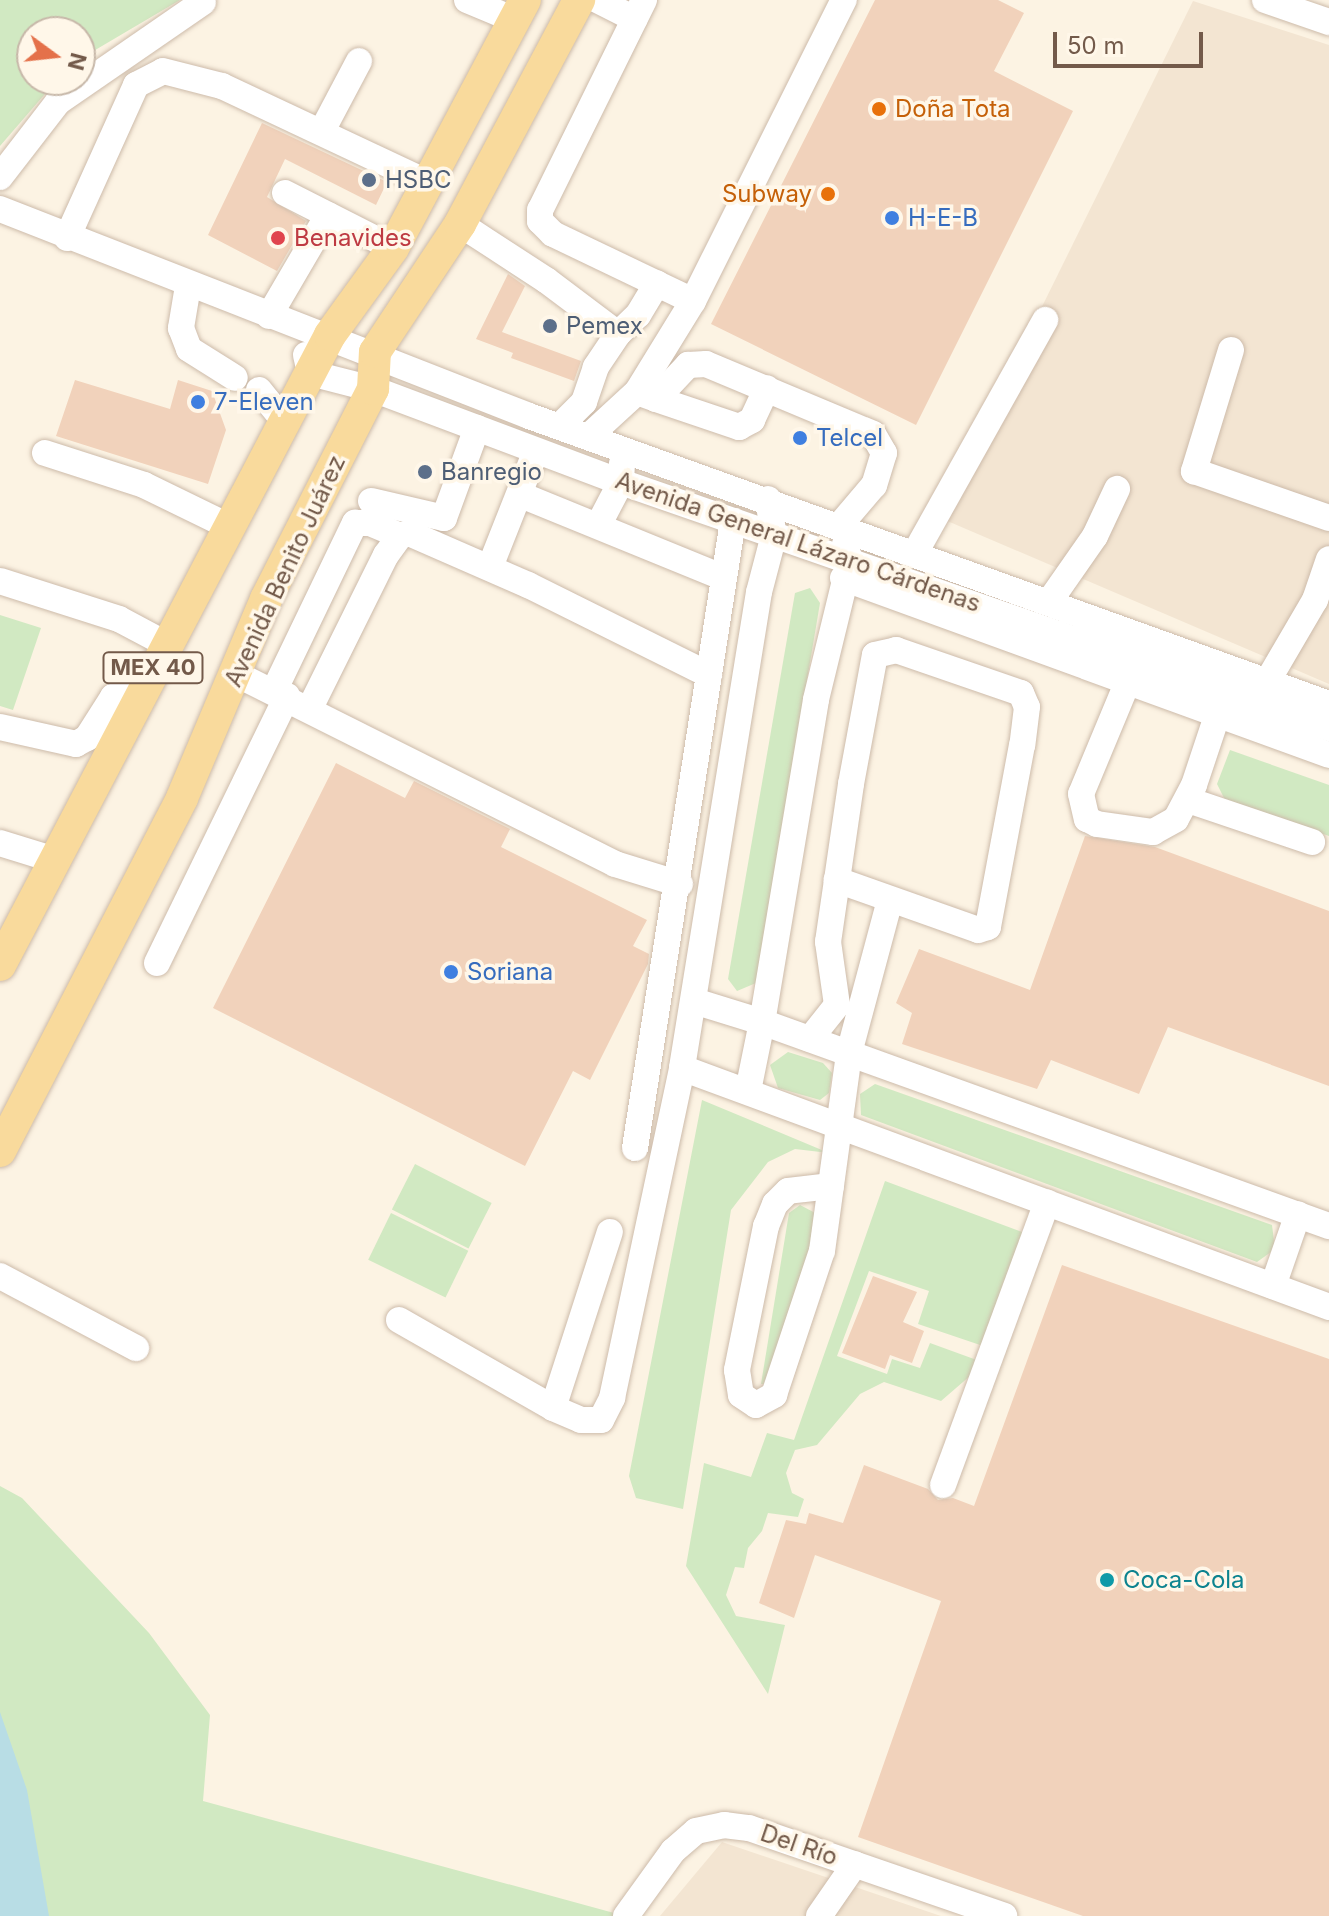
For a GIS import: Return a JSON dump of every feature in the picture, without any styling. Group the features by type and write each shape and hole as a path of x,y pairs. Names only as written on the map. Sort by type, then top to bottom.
{"main road":[{"path":"375,352 460,224 579,0"},
{"name":"MEX 40","path":"1,961 310,373 315,332 393,248 520,10"},
{"name":"Avenida Benito Juárez","path":"0,1151 176,811 266,599 373,389 375,352"}],"street":[{"path":"467,0 520,10"},
{"path":"518,261 540,221 540,210 640,10 597,0"},
{"path":"647,396 844,0"},
{"path":"1265,0 1329,22"},
{"path":"0,177 38,125 77,85 203,2"},
{"path":"322,131 359,61"},
{"path":"67,238 114,124 144,76 163,71 190,74 322,131 428,183"},
{"path":"285,193 393,248"},
{"name":"Avenida General Lázaro Cárdenas","path":"0,209 188,286 375,352 588,437 768,499 1329,704"},
{"path":"269,316 328,215"},
{"path":"540,221 553,234 693,301"},
{"path":"460,224 518,261 618,334"},
{"path":"560,426 584,402 596,367 618,334 638,315 657,283"},
{"path":"188,286 181,328 189,349 235,378"},
{"path":"915,553 1045,320"},
{"path":"1231,350 1194,471 1329,518"},
{"path":"588,437 696,363 767,388 873,434 883,444 874,485 840,525 847,569 816,700 748,1091"},
{"name":"Avenida General Lázaro Cárdenas","path":"310,373 373,389 621,482 774,535 847,569 901,576 1329,728"},
{"path":"647,396 739,427 758,413 767,388"},
{"path":"259,390 284,421"},
{"path":"371,501 444,518 477,428"},
{"path":"599,524 621,482 622,449"},
{"path":"490,567 536,451"},
{"path":"45,453 144,485 228,526"},
{"path":"1049,602 1095,536 1117,489"},
{"path":"521,495 599,524 724,578"},
{"path":"399,1320 553,1408 591,1422 607,1413 694,1001 759,592 774,535 768,499"},
{"path":"635,1148 680,884 733,521"},
{"path":"157,963 290,698 355,523 370,523 400,536 420,535 709,675"},
{"path":"290,698 400,536"},
{"path":"1267,682 1315,600 1329,559"},
{"path":"847,569 1128,685 1329,755"},
{"path":"901,576 987,590 1003,586 988,580"},
{"path":"0,581 119,619 166,644"},
{"path":"837,880 978,930 988,927 1026,718 1021,693 896,650 880,650 872,664 837,880 827,958 850,996"},
{"path":"1136,658 1128,685 1085,779 1081,807 1087,819 1126,831 1153,832 1176,819 1188,800 1224,690"},
{"path":"234,673 290,698 603,859 680,884"},
{"path":"0,727 76,744 87,738 113,697 128,697 133,708"},
{"path":"1188,800 1312,842"},
{"path":"0,843 55,860"},
{"path":"831,1186 788,1191 775,1204 766,1226 737,1370 741,1395 756,1405 770,1401 785,1367 822,1251 831,1186 838,1161 836,1124 849,1053 850,996 890,900"},
{"path":"810,1039 850,996"},
{"path":"694,1001 810,1039 1329,1226"},
{"path":"682,1068 1329,1307"},
{"path":"943,1485 1047,1203"},
{"path":"1273,1286 1298,1214"},
{"path":"553,1408 610,1232"},
{"path":"0,1276 136,1348"},
{"name":"Del Río","path":"626,1916 673,1851 696,1831 724,1825 749,1828 855,1864 975,1911 1004,1916"},
{"path":"819,1916 855,1864"}],"shaded area":[{"path":"1193,1 1329,45 1329,684 938,517"},
{"path":"722,1842 941,1916 660,1916"}],"green space":[{"path":"0,0 180,0 96,50 96,16 16,16 16,96 43,96 0,146"},
{"path":"810,588 820,603 756,983 737,991 728,979 795,593"},
{"path":"0,615 41,628 13,710 0,706"},
{"path":"1230,750 1329,785 1329,836 1225,800 1217,784"},
{"path":"788,1052 823,1063 832,1073 829,1093 820,1100 778,1088 770,1065"},
{"path":"875,1084 1272,1225 1275,1249 1257,1262 861,1115 860,1094"},
{"path":"702,1100 829,1153 795,1149 768,1162 731,1210 683,1509 636,1498 629,1476"},
{"path":"415,1164 492,1203 468,1248 392,1209"},
{"path":"885,1181 1030,1235 989,1348 918,1324 929,1291 869,1271 837,1356 887,1374 892,1359 920,1368 930,1343 985,1363 941,1401 884,1382 860,1394 817,1445 795,1450 786,1473 792,1493 804,1499 798,1517 768,1513 762,1531 748,1548 744,1568 735,1567 726,1595 736,1616 785,1625 768,1694 686,1566 704,1463 751,1477 767,1433 794,1440"},
{"path":"800,1205 821,1216 766,1384 761,1384 789,1213"},
{"path":"391,1213 468,1251 446,1297 368,1260"},
{"path":"0,1486 22,1498 149,1633 210,1715 203,1801 625,1916 0,1916"}],"water":[{"path":"0,1712 27,1790 49,1916 0,1916"}],"building":[{"name":"H-E-B","path":"875,0 998,0 1024,13 994,71 1073,111 916,425 711,324"},
{"path":"262,123 387,182 376,205 285,159 267,197 306,221 277,271 208,235"},
{"path":"508,274 525,286 502,332 581,361 574,381 511,358 513,353 476,339"},
{"path":"75,380 170,409 178,380 212,391 226,430 208,484 56,436"},
{"path":"336,763 405,798 414,781 510,829 501,847 647,920 633,946 649,954 648,964 590,1080 573,1071 525,1166 213,1008"},
{"path":"1085,836 1155,847 1329,911 1329,1086 1168,1027 1139,1094 1051,1060 1037,1089 902,1044 912,1013 896,1003 919,949 1030,990"},
{"name":"Coca-Cola","path":"1062,1265 1329,1359 1329,1916 1083,1916 858,1837 941,1601 815,1555 794,1618 759,1603 786,1520 806,1524 809,1513 843,1523 864,1465 928,1489 938,1500 953,1498 974,1506"},
{"path":"873,1276 917,1292 903,1322 924,1331 912,1363 890,1355 885,1369 842,1353"}],"place":[{"name":"Doña Tota","path":"879,109"},
{"name":"HSBC","path":"369,180"},
{"name":"Subway","path":"828,194"},
{"name":"H-E-B","path":"892,218"},
{"name":"Benavides","path":"278,238"},
{"name":"Pemex","path":"550,326"},
{"name":"7-Eleven","path":"198,402"},
{"name":"Telcel","path":"800,438"},
{"name":"Banregio","path":"425,472"},
{"name":"Soriana","path":"451,972"},
{"name":"Coca-Cola","path":"1107,1580"}]}
